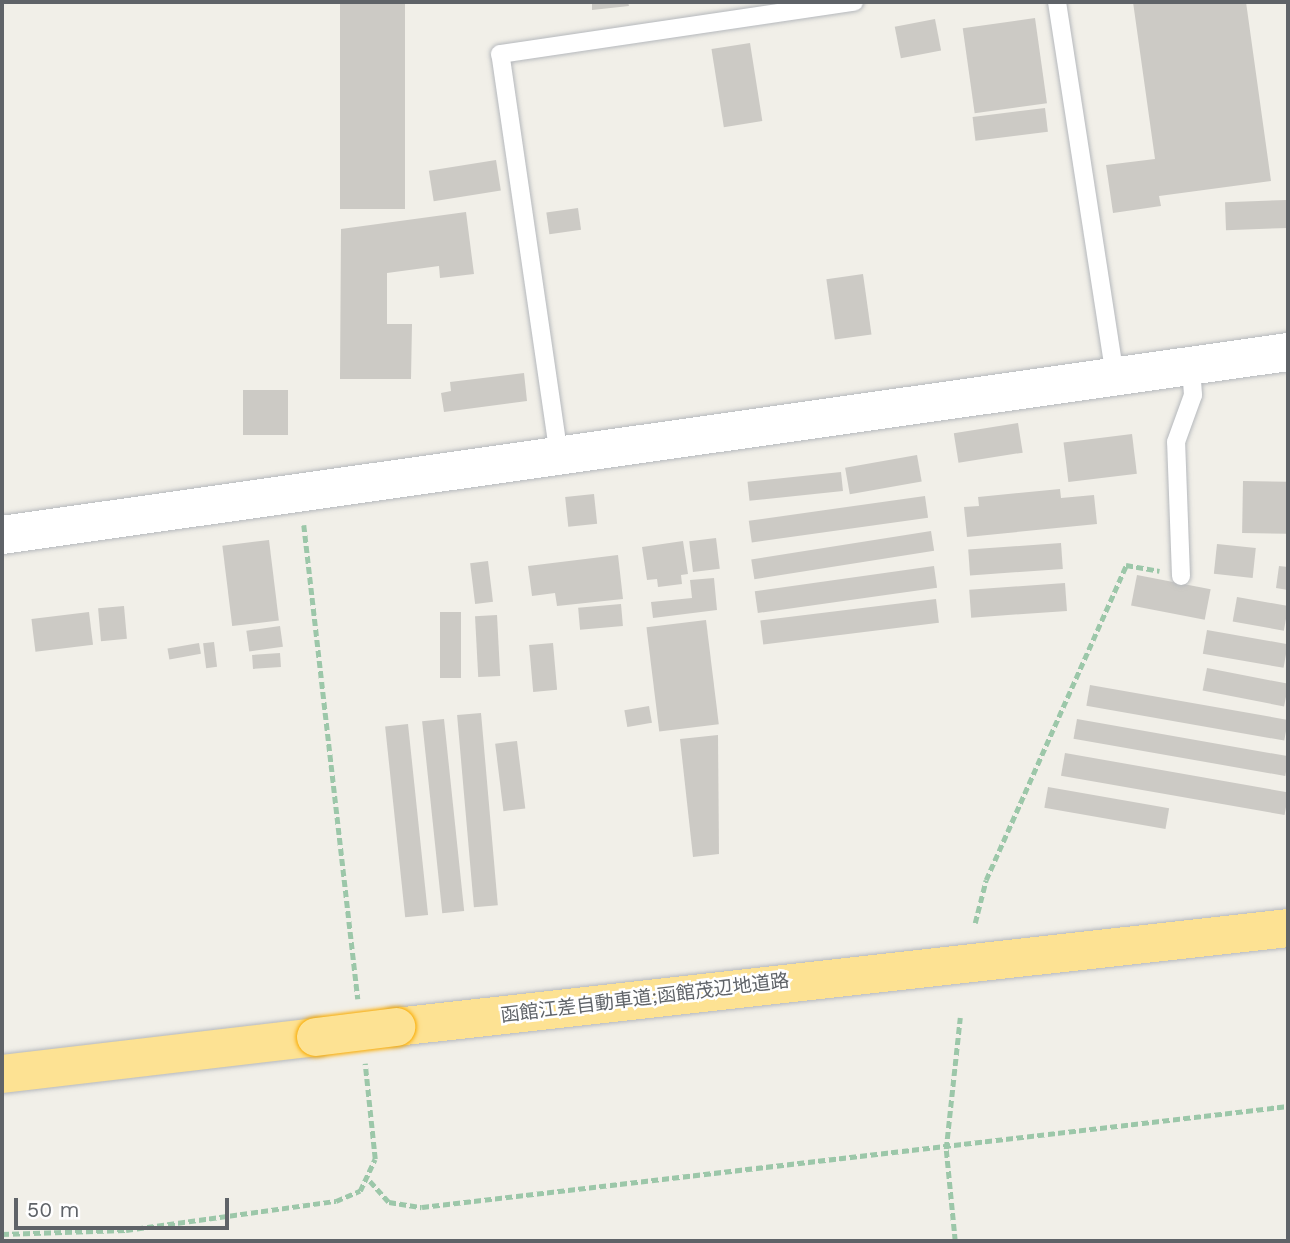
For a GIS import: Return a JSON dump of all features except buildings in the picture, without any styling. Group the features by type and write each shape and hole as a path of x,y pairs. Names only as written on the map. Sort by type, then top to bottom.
{"highway":[{"name":"函館江差自動車道;函館茂辺地道路","path":"2,1074 396,1027 1288,928"}],"street":[{"path":"2,535 1288,352"}],"lane":[{"path":"559,456 500,54 854,2"},
{"path":"1057,2 1115,377"},
{"path":"1181,576 1175,443 1193,395 1191,367"}],"path":[{"path":"300,493 359,1007"},
{"path":"975,923 986,880 1126,565 1181,576"},
{"path":"954,1241 946,1149 960,1018"},
{"path":"2,1234 126,1230 336,1201 370,1181 375,1159 364,1048"},
{"path":"370,1181 389,1202 422,1207 946,1149 1288,1106"}]}
